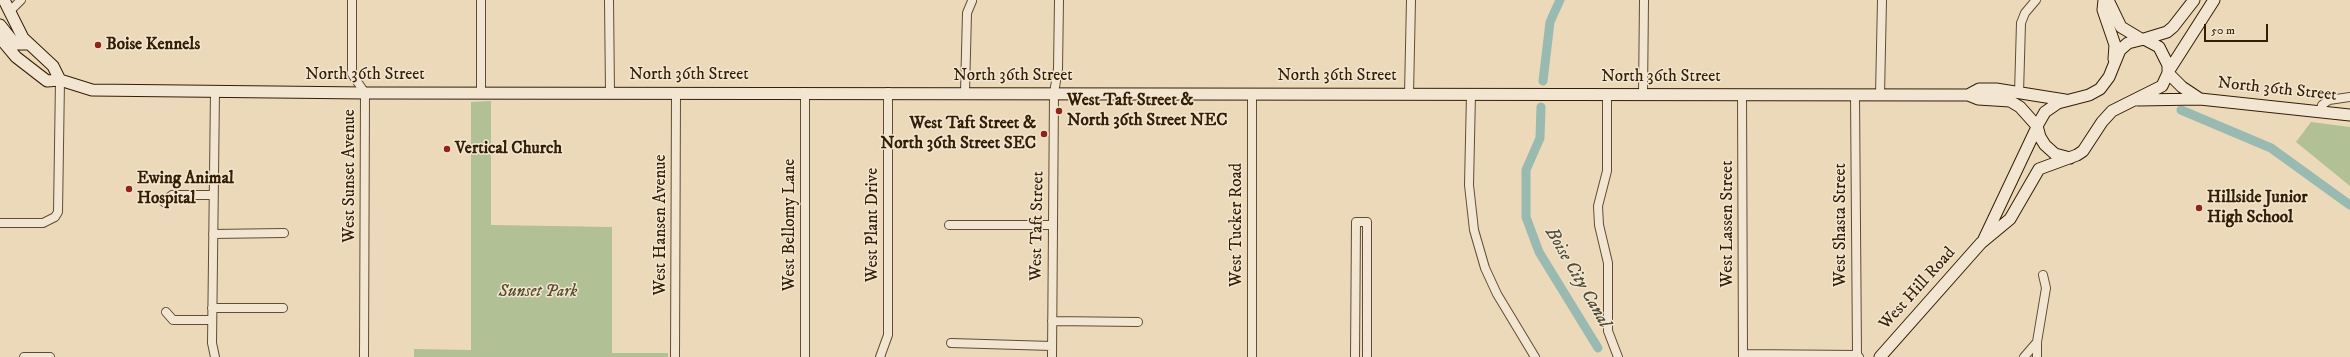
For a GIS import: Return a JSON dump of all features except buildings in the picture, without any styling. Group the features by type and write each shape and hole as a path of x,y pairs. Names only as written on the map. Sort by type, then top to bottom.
{"street":[{"path":"0,223 43,223 52,220 58,212 60,80 53,66 23,38 4,10 4,0"},
{"path":"4,10 21,0"},
{"name":"West Sunset Avenue","path":"352,0 352,74 365,93 364,357"},
{"path":"481,0 481,92"},
{"path":"609,0 610,92"},
{"name":"West Taft Street","path":"1052,357 1054,93 1058,69 1059,0"},
{"path":"1409,94 1411,0"},
{"path":"1642,94 1644,0"},
{"path":"1880,94 1882,0"},
{"path":"2036,0 2024,13 2021,23 2019,92 2010,101 2020,107 2037,127 2040,137 2050,150 2055,154 2070,158"},
{"path":"2104,0 2103,10 2115,45 2114,62"},
{"path":"2108,0 2122,27 2143,39 2155,43 2163,51 2168,72"},
{"path":"2066,100 2089,95 2100,89 2109,77 2114,62 2124,46 2158,35 2172,27 2194,0"},
{"path":"2168,72 2214,0"},
{"path":"965,92 967,13 972,1"},
{"path":"0,25 15,44 29,44"},
{"name":"North 36th Street","path":"0,38 16,57 47,81 60,80 92,90 365,93 965,92 1880,94 1968,95 1978,99 2010,101"},
{"name":"North 36th Street","path":"2168,72 2182,88 2200,99"},
{"name":"West Hill Road","path":"1880,357 1981,243 2010,219 2040,169 2070,158 2083,151 2112,111 2162,86 2168,72"},
{"name":"North 36th Street","path":"1968,95 1979,89 2019,92 2066,100"},
{"path":"215,91 212,308 215,357"},
{"name":"West Bellomy Lane","path":"805,92 805,357"},
{"name":"West Plant Drive","path":"880,357 888,335 888,92"},
{"name":"West Hansen Avenue","path":"675,357 676,93"},
{"name":"West Tucker Road","path":"1252,93 1252,357"},
{"path":"1470,94 1469,185 1474,230 1485,268 1497,294 1536,357"},
{"path":"1607,94 1607,171 1598,206 1599,225 1608,263 1608,331 1618,357"},
{"name":"West Lassen Street","path":"1742,94 1743,356"},
{"name":"West Shasta Street","path":"1856,94 1858,356"},
{"path":"2320,112 2322,106 2329,100 2350,97"},
{"name":"North 36th Street","path":"2136,99 2155,101 2200,99 2350,115"},
{"name":"West Hill Road","path":"1981,243 1995,218 2045,112 2052,106 2066,100"},
{"path":"164,202 172,195 213,195"},
{"path":"1355,357 1356,222 1367,222 1367,357"},
{"path":"949,225 1053,225"},
{"path":"213,234 284,234"},
{"path":"2037,357 2046,288 2043,275"},
{"path":"212,308 283,308"},
{"path":"166,312 174,320 212,320"},
{"path":"1052,321 1138,322"},
{"path":"2024,357 2038,342"},
{"path":"951,343 1052,346"},
{"path":"1743,356 1858,356"},
{"path":"24,357 50,357"}],"green space":[{"name":"Sunset Park","path":"491,101 491,225 612,227 612,353 668,353 668,357 414,357 414,349 471,350 471,102"},
{"path":"2311,122 2350,127 2350,186 2296,142"}],"waterway":[{"name":"Boise City Canal","path":"1543,81 1550,22 1560,0"},
{"name":"Boise City Canal","path":"1541,107 1540,138 1526,170 1526,217 1539,252 1598,348"},
{"path":"2181,110 2271,148 2350,205"}],"place":[{"name":"Boise Kennels","path":"98,45"},
{"name":"West Taft Street & North 36th Street NEC","path":"1059,111"},
{"name":"West Taft Street & North 36th Street SEC","path":"1044,134"},
{"name":"Vertical Church","path":"447,149"},
{"name":"Ewing Animal Hospital","path":"129,189"},
{"name":"Hillside Junior High School","path":"2199,208"}]}
